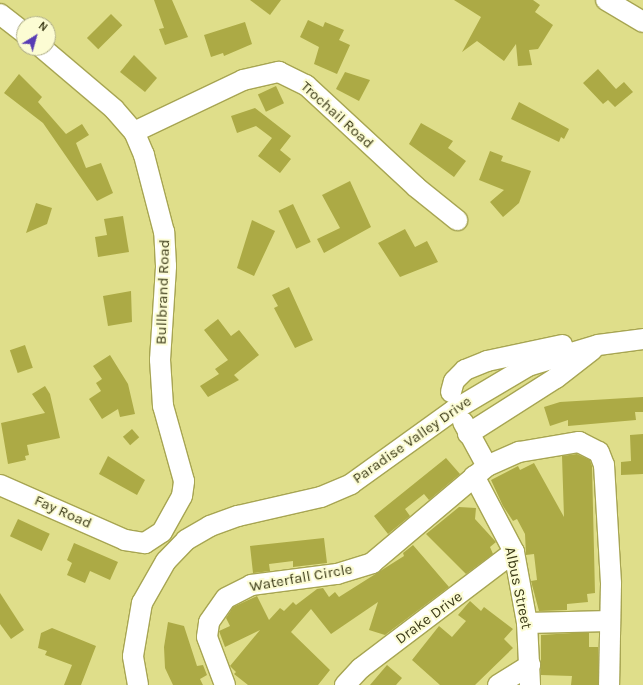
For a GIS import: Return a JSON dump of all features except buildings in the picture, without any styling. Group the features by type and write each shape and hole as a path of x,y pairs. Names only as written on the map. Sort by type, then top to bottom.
{"street":[{"path":"606,0 643,22"},
{"path":"0,14 16,27"},
{"name":"Bullbrand Road","path":"51,56 114,109 134,132 144,155 164,232 166,266 160,360 163,406 184,481 182,496 162,532 145,543 125,540"},
{"name":"Trochail Road","path":"134,132 243,80 279,72 306,85 416,187 458,220"},
{"name":"Paradise Valley Drive","path":"138,685 133,656 135,628 142,603 166,561 186,540 210,526 320,497 351,484 504,377 559,355 598,345 643,339"},
{"path":"451,392 454,381 465,370 487,360 567,344 598,345"},
{"path":"480,471 466,428 556,378 598,345"},
{"name":"Waterfall Circle","path":"225,685 207,637 209,622 226,598 251,585 336,574 372,563 480,471 519,452 557,443 579,442 600,452 604,465 610,621 609,685"},
{"name":"Albus Street","path":"480,471 514,552 527,623 530,685"},
{"name":"Fay Road","path":"0,485 125,540"},
{"name":"Drake Drive","path":"345,685 361,668 514,552"},
{"path":"527,623 610,621"},
{"path":"498,685 530,665"}]}
